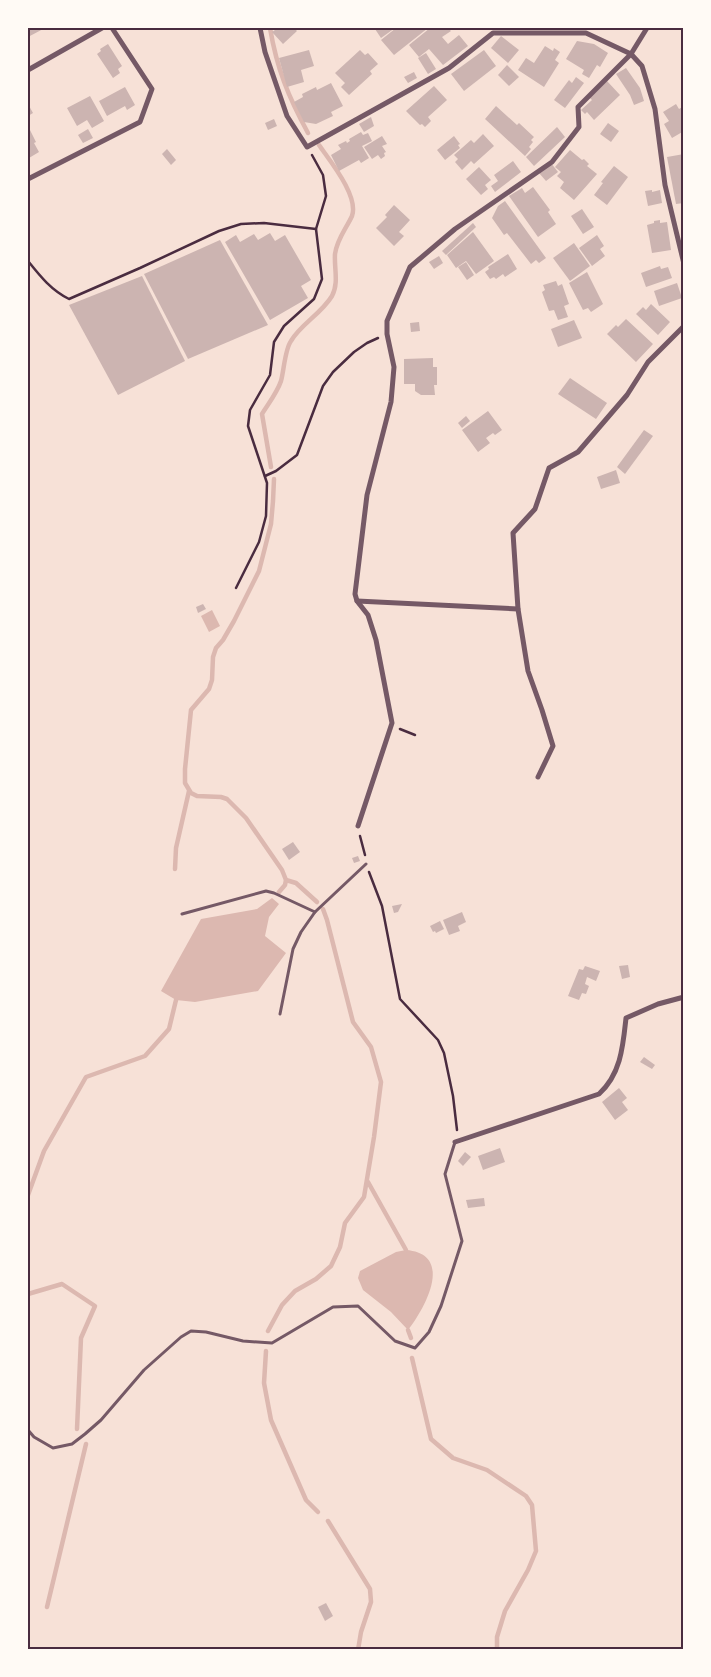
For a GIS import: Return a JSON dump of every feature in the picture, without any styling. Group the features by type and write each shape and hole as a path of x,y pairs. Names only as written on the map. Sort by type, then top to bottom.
{"street":[{"path":"28,70 102,28"},
{"path":"28,179 140,122 152,89 112,28"},
{"path":"260,28 265,52 287,116 307,147 448,68 493,33 586,33 630,54 642,66 655,109 665,185 684,264"},
{"path":"358,826 392,726 376,640 368,615 357,602 355,594 367,495 391,402 394,367 387,334 387,321 410,268 455,229 552,162 579,127 578,107 630,54 647,28"},
{"path":"538,777 553,746 528,671 518,609 512,533 535,509 549,468 578,452 628,395 648,362 684,326"},
{"path":"357,602 518,609"},
{"path":"455,1142 599,1094 609,1085 619,1064 626,1018 658,1004 684,997"}],"lane":[{"path":"280,1014 293,949 301,932 315,912 366,864"},
{"path":"182,914 266,891 315,912"},
{"path":"28,1430 34,1437 54,1448 72,1444 100,1420 144,1370 181,1337 191,1331 206,1332 243,1341 272,1343 333,1307 358,1306 395,1342 415,1348 428,1332 441,1306 462,1241 445,1174 455,1142"}],"path":[{"path":"236,588 258,542 266,516 267,483 248,426 250,410 270,375 274,342 284,326 314,299 322,279 316,229 326,196 323,176 307,147"},
{"path":"28,261 44,282 57,293 69,299 218,231 241,224 264,223 316,229"},
{"path":"265,476 276,471 297,455 323,386 333,372 354,352 367,343 387,334"},
{"path":"392,726 415,735"},
{"path":"358,826 366,864 382,906 400,999 438,1040 444,1053 458,1125 455,1142"}],"shaded area":[{"path":"212,610 220,626 209,632 201,616"},
{"path":"272,898 279,904 269,917 265,936 286,953 258,991 195,1002 176,1000 161,991 201,919 257,909"},
{"path":"406,1250 421,1254 429,1261 433,1271 428,1296 408,1330 391,1312 363,1290 358,1278 360,1271 396,1252"}],"building":[{"path":"28,28 45,28 28,37"},
{"path":"278,28 294,28 297,31 283,44 272,32"},
{"path":"375,28 395,28 381,38"},
{"path":"396,28 428,28 394,55 381,40"},
{"path":"430,28 448,28 451,31 442,37 448,44 459,35 468,46 443,65 429,49 419,57 409,45"},
{"path":"501,36 519,50 508,63 491,48"},
{"path":"577,41 594,44 608,53 600,67 597,65 589,78 582,74 584,70 566,59"},
{"path":"108,44 122,66 118,69 120,73 113,78 97,54 101,51 100,49"},
{"path":"545,46 553,51 554,48 560,52 555,60 559,63 544,87 518,70 526,58 534,63"},
{"path":"309,50 314,66 301,70 304,82 287,87 279,58"},
{"path":"360,50 365,55 368,53 378,64 370,71 372,74 349,95 341,87 345,83 335,73"},
{"path":"484,50 496,66 464,91 451,74"},
{"path":"426,53 436,69 428,74 418,58"},
{"path":"507,65 519,77 509,86 498,75"},
{"path":"626,68 640,88 644,101 634,105 630,95 616,74"},
{"path":"414,72 417,78 408,83 404,77"},
{"path":"576,77 584,83 565,108 554,100 569,80 572,83"},
{"path":"607,81 620,95 594,120 587,112 585,114 581,110 592,100 589,97"},
{"path":"331,83 343,106 331,112 333,116 316,124 304,122 294,102 303,97 302,94 316,87 317,90"},
{"path":"434,86 447,100 428,117 431,121 425,127 422,124 420,125 406,111"},
{"path":"125,87 135,105 127,110 125,106 107,116 99,101"},
{"path":"90,96 104,121 92,128 87,120 77,126 67,108"},
{"path":"28,104 33,113 28,116"},
{"path":"676,104 679,109 684,106 684,124 682,125 684,131 672,138 664,124 669,121 663,112"},
{"path":"496,106 534,137 529,147 531,149 525,156 485,119"},
{"path":"371,117 374,126 364,132 359,124"},
{"path":"274,119 277,126 268,130 265,123"},
{"path":"608,123 619,131 611,142 600,134"},
{"path":"557,127 565,137 534,166 526,157"},
{"path":"88,129 93,138 83,143 78,135"},
{"path":"30,130 39,152 29,158 28,132"},
{"path":"361,132 363,135 368,133 372,141 362,146 369,158 361,163 359,160 339,171 331,155 341,149 338,145 346,141 347,143 350,141 349,139"},
{"path":"483,134 494,146 474,164 471,161 462,170 455,162 458,159 454,155 471,140 474,143"},
{"path":"382,136 387,144 382,146 386,152 384,153 385,156 381,159 378,155 372,159 364,147"},
{"path":"454,136 460,144 458,145 460,148 445,160 437,150"},
{"path":"167,149 176,160 171,165 162,154"},
{"path":"570,150 582,160 584,159 589,164 587,166 597,174 574,200 560,188 564,182 557,176 561,172 555,167"},
{"path":"684,154 684,203 676,204 667,157"},
{"path":"513,161 521,172 495,192 491,186 498,181 494,175"},
{"path":"551,163 558,172 546,181 539,173"},
{"path":"614,166 628,177 607,205 594,195 603,183 601,182"},
{"path":"479,167 491,180 485,185 488,189 481,195 466,179"},
{"path":"533,187 550,210 548,212 556,224 538,237 509,196 522,188 525,193"},
{"path":"652,190 652,192 660,190 662,203 648,206 645,191"},
{"path":"505,201 546,258 539,263 536,260 531,264 507,233 504,235 492,218 498,206"},
{"path":"394,205 410,220 399,232 404,236 394,246 376,228 387,217 385,215"},
{"path":"582,209 594,227 583,234 571,216"},
{"path":"660,220 660,223 667,222 671,250 652,253 647,225"},
{"path":"473,223 476,227 446,255 442,251"},
{"path":"473,232 494,261 476,274 466,261 456,268 447,255"},
{"path":"270,233 275,241 285,235 311,280 301,286 308,298 270,320 225,242 236,235 240,242 254,234 258,240"},
{"path":"597,235 604,246 600,249 605,256 592,266 579,248"},
{"path":"220,240 268,325 188,359 144,274"},
{"path":"574,243 590,266 570,281 553,258"},
{"path":"508,254 517,269 505,277 503,274 496,279 494,277 490,279 485,272 489,269 488,267"},
{"path":"439,256 443,263 434,269 429,262"},
{"path":"466,262 474,275 467,280 458,267"},
{"path":"660,266 661,269 668,267 672,278 646,287 641,273"},
{"path":"587,272 603,304 591,312 588,308 583,310 569,283"},
{"path":"142,276 185,361 118,395 69,305"},
{"path":"556,281 558,286 562,284 569,304 564,306 568,317 558,320 554,310 549,311 542,292 545,290 543,285"},
{"path":"677,283 682,298 659,306 654,291"},
{"path":"651,304 670,322 658,335 636,314 643,307 646,310"},
{"path":"626,319 653,344 636,362 607,334"},
{"path":"574,320 582,338 558,347 551,329"},
{"path":"419,322 420,331 411,332 410,323"},
{"path":"433,358 433,367 437,367 437,385 434,385 435,395 421,395 415,391 415,384 404,384 404,359"},
{"path":"570,378 607,403 596,419 558,394"},
{"path":"488,411 502,430 486,438 490,443 478,452 462,430"},
{"path":"466,416 470,421 462,428 458,423"},
{"path":"644,430 653,436 625,474 617,467"},
{"path":"616,470 620,483 601,489 597,477"},
{"path":"203,604 206,609 198,613 196,607"},
{"path":"293,842 300,852 289,860 282,849"},
{"path":"358,856 360,861 354,863 352,858"},
{"path":"402,904 398,912 394,913 392,906"},
{"path":"462,912 466,922 458,926 460,931 449,935 443,920"},
{"path":"440,921 444,929 436,933 435,931 433,932 430,926"},
{"path":"628,965 630,977 622,979 619,966"},
{"path":"585,966 600,971 596,981 587,977 585,984 589,986 586,994 582,993 579,1000 568,996 579,969 583,970"},
{"path":"644,1057 655,1065 652,1069 640,1062"},
{"path":"619,1088 627,1098 622,1102 628,1110 615,1120 602,1102"},
{"path":"500,1148 505,1162 483,1170 478,1156"},
{"path":"465,1152 471,1157 463,1166 458,1161"},
{"path":"484,1198 485,1206 468,1208 466,1200"},
{"path":"326,1603 333,1616 325,1621 318,1607"}],"waterway":[{"path":"270,28 284,82 308,133"},
{"path":"271,467 262,414 279,385 287,349 291,341 332,296 336,281 336,249 352,216 353,208 348,189 319,145"},
{"path":"274,479 271,524 259,571 234,621 216,648 209,689 191,710 185,783 191,793 197,796 227,799 246,818 282,870 286,880 285,885 279,892"},
{"path":"175,869 176,848 189,791"},
{"path":"286,880 296,883 317,902"},
{"path":"268,1331 282,1305 295,1291 316,1279 331,1266 340,1247 345,1223 364,1197 374,1137 381,1082 371,1047 353,1022 323,909"},
{"path":"28,1195 44,1151 86,1077 145,1056 169,1029 176,1000"},
{"path":"368,1182 406,1250"},
{"path":"28,1294 62,1284 95,1306 81,1338 77,1429"},
{"path":"408,1330 411,1338"},
{"path":"266,1351 264,1383 271,1420 306,1500 318,1512"},
{"path":"412,1358 431,1439 453,1458 487,1470 526,1496 532,1505 536,1551 528,1570 505,1611 497,1637 497,1650"},
{"path":"47,1607 86,1444"},
{"path":"328,1521 370,1589 371,1602 361,1632 358,1650"}]}
